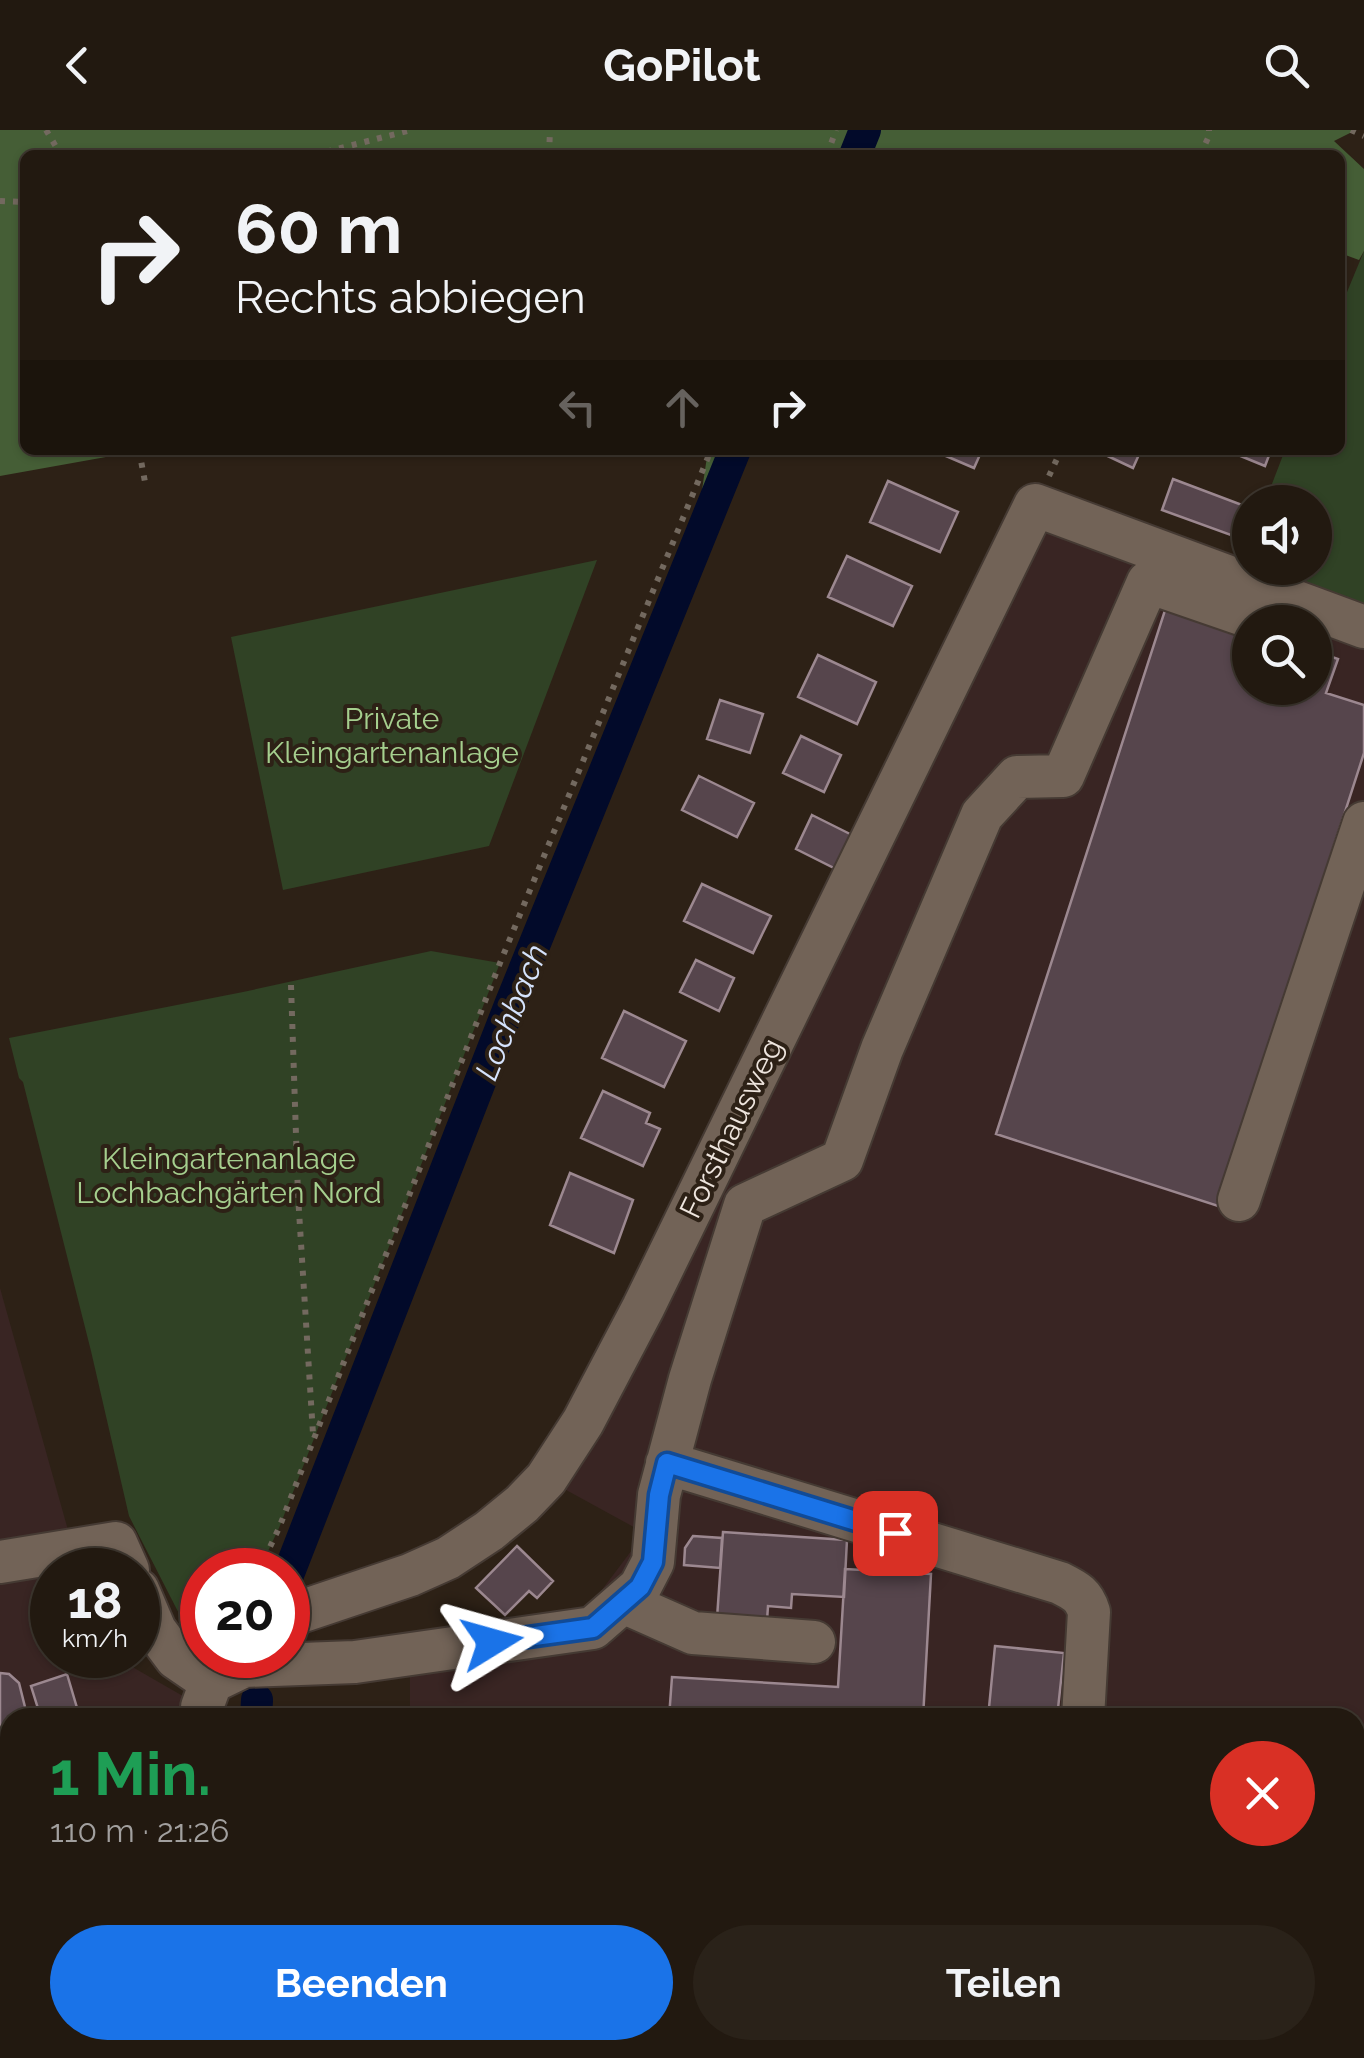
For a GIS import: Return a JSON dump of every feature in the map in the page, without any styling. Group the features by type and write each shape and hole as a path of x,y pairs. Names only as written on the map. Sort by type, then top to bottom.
{"street":[{"name":"Forsthausweg","path":"310,1609 448,1558 489,1531 546,1479 583,1422 643,1308 1035,504 1364,627"},
{"path":"160,1636 176,1658 220,1680 296,1664 356,1662 593,1628 640,1587 653,1562 659,1495 690,1379 746,1205 842,1160 882,1050 982,815 1017,776 1063,776 1148,582 1232,611"},
{"path":"1332,646 1364,658"},
{"path":"1239,1200 1364,824"},
{"path":"667,1463 1048,1579 1076,1591 1086,1600 1089,1612 1084,1708"},
{"path":"85,1548 116,1543 118,1548"},
{"path":"0,1562 30,1557"},
{"path":"623,1602 694,1633 814,1642"}],"path":[{"path":"333,150 411,130"},
{"path":"1350,130 1364,136"},
{"path":"139,455 145,482"},
{"path":"269,1548 508,945 709,455"},
{"path":"291,985 298,1195 313,1440"}],"shaded area":[{"path":"1035,505 1232,578 1232,585 1251,585 1305,605 1232,605 1232,705 1332,705 1332,615 1364,627 1364,1708 410,1708 410,1638 571,1617 598,1595 635,1546 641,1531 546,1479"},
{"path":"0,1288 75,1548 30,1548 30,1678 152,1678 202,1708 0,1708"}],"green space":[{"path":"0,130 1356,130 1334,141 1344,150 20,150 20,455 117,455 0,476"},
{"path":"1345,151 1364,169 1364,251 1359,260 1345,255"},
{"path":"1364,251 1364,627 1332,615 1332,605 1304,605 1249,585 1332,585 1332,485 1272,485 1283,455 1345,455 1345,297"},
{"path":"707,455 733,455 693,550"},
{"name":"Private Kleingartenanlage","path":"597,560 489,846 283,890 231,637"},
{"name":"Kleingartenanlage Lochbachgärten Nord","path":"431,951 500,963 269,1548 180,1548 180,1616 160,1576 160,1548 145,1548 129,1516 91,1351 9,1038"}],"building":[{"path":"944,455 980,455 974,468"},
{"path":"1106,455 1139,455 1133,468"},
{"path":"1238,455 1269,455 1265,466"},
{"path":"1173,479 1232,501 1232,535 1162,510"},
{"path":"888,481 958,512 940,552 870,522"},
{"path":"847,556 912,586 893,626 828,597"},
{"path":"1167,604 1232,625 1232,705 1332,705 1332,695 1364,705 1364,753 1218,1206 996,1134"},
{"path":"818,655 876,682 857,724 798,697"},
{"path":"720,700 763,714 750,753 707,739"},
{"path":"801,736 841,755 824,792 783,773"},
{"path":"699,776 754,803 737,837 682,810"},
{"path":"812,815 858,838 842,872 796,849"},
{"path":"702,884 771,916 753,953 684,921"},
{"path":"696,960 734,978 719,1011 680,992"},
{"path":"624,1011 686,1041 664,1087 602,1058"},
{"path":"603,1091 650,1113 646,1123 660,1129 643,1166 581,1138"},
{"path":"570,1173 633,1200 614,1253 550,1225"},
{"path":"723,1532 847,1540 844,1597 792,1594 791,1608 768,1606 767,1621 717,1618"},
{"path":"693,1536 722,1538 720,1568 684,1565 685,1548"},
{"path":"517,1546 553,1581 537,1598 529,1591 505,1615 476,1588"},
{"path":"845,1569 931,1574 924,1708 670,1708 672,1677 838,1687"},
{"path":"995,1646 1064,1653 1058,1708 989,1708"},
{"path":"0,1673 9,1674 19,1683 25,1708 0,1708"},
{"path":"68,1678 77,1708 38,1708 31,1686"}],"waterway":[{"name":"Lochbach","path":"857,150 865,130"},
{"name":"Lochbach","path":"299,1548 510,1005 733,455"},
{"name":"Lochbach","path":"257,1700 257,1708"}],"route":[{"path":"492,1642 593,1628 640,1587 653,1562 659,1495 667,1463 895,1533"}]}
